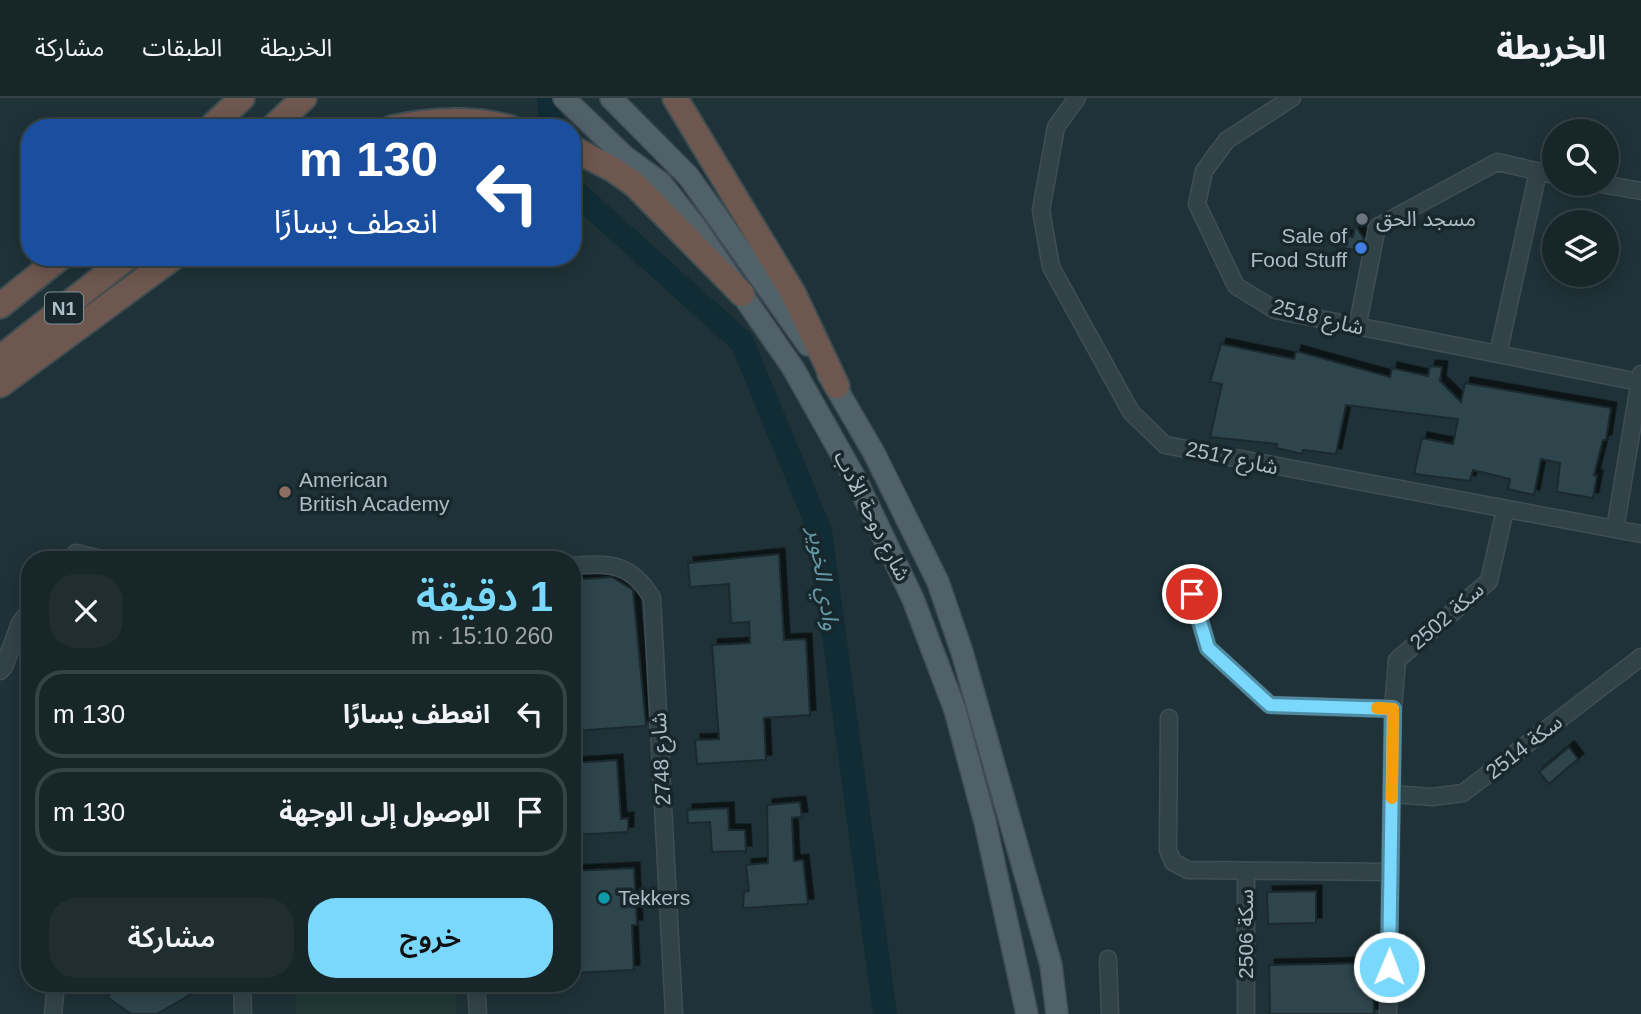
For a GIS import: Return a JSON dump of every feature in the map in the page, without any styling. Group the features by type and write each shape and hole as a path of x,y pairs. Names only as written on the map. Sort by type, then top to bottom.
{"highway":[{"path":"220,119 242,98"},
{"path":"282,119 304,98"},
{"path":"675,98 793,293 837,386"},
{"path":"581,153 635,185 742,294"},
{"name":"N1","path":"0,306 50,266"},
{"name":"N1","path":"0,358 117,266"},
{"path":"0,385 162,266"}],"main road":[{"name":"شارع دوحة الأدب","path":"564,98 624,156 661,183 694,225 793,368 856,480 913,599 936,653 955,710 985,822 1027,1014"},
{"name":"شارع دوحة الأدب","path":"611,98 689,177 770,287 837,386 874,453 938,582 962,652 1047,953 1057,1014"}],"street":[{"name":"2517 شارع","path":"1077,98 1056,127 1041,210 1051,267 1131,412 1165,444 1641,534"},
{"name":"2518 شارع","path":"1292,98 1227,140 1204,171 1197,204 1236,286 1275,310 1357,328 1640,378 1615,529"},
{"path":"1357,328 1377,227 1497,162 1542,172"},
{"path":"1619,187 1641,191"},
{"path":"1498,354 1542,188"},
{"name":"2502 سكة","path":"1388,1014 1393,709 1397,660 1489,581 1505,510"},
{"name":"شارع 2748","path":"581,565 602,564 622,567 643,582 652,597 674,1014"},
{"path":"1192,594 1208,648 1270,705 1393,709"},
{"path":"0,671 5,667 21,622"},
{"name":"سكة 2514","path":"1392,794 1432,797 1463,793 1641,657"},
{"path":"1169,718 1168,850 1173,862 1188,870 1246,872"},
{"name":"سكة 2506","path":"1246,1014 1246,872 1390,873"},
{"path":"1108,959 1110,1014"},
{"path":"53,1014 55,992"},
{"path":"242,992 243,1014"},
{"path":"477,992 478,1014"}],"green space":[{"path":"296,992 455,992 456,1014 296,1014"}],"building":[{"path":"1355,225 1364,239 1362,251 1337,247 1339,235 1353,237"},
{"path":"1221,344 1294,359 1296,351 1390,377 1392,368 1428,376 1430,366 1442,367 1440,381 1461,402 1465,383 1611,408 1606,440 1603,440 1594,475 1597,476 1593,498 1557,492 1560,463 1541,459 1534,495 1508,489 1510,479 1473,470 1470,481 1414,474 1422,438 1453,444 1458,419 1346,405 1336,454 1303,450 1302,454 1276,448 1277,444 1210,437 1222,384 1210,382"},
{"path":"779,554 784,640 806,639 810,715 764,718 766,760 697,764 695,740 719,739 712,645 750,643 749,622 731,623 729,584 690,587 688,563"},
{"path":"612,577 633,590 646,726 581,730 581,579"},
{"path":"1569,747 1578,759 1549,784 1539,772"},
{"path":"617,760 621,819 628,818 628,832 581,835 581,762"},
{"path":"800,802 802,817 792,818 794,861 803,860 808,904 743,908 744,892 749,891 746,865 768,863 767,805"},
{"path":"728,808 729,830 745,830 746,851 712,852 710,822 688,823 687,810"},
{"name":"Tekkers","path":"634,868 637,925 632,925 634,970 581,973 581,871"},
{"path":"1316,891 1316,923 1268,924 1267,892"},
{"path":"1373,963 1374,1014 1270,1014 1269,965"},
{"path":"111,992 199,992 157,1014 131,1014 107,997"}],"waterway":[{"name":"وادي الخوير","path":"549,98 551,119"},
{"name":"وادي الخوير","path":"581,197 742,342 820,531 885,1014"}],"slow traffic":[{"path":"1377,708 1393,709 1392,798"}],"place":[{"name":"مسجد الحق","path":"1362,219"},
{"name":"Sale of Food Stuff","path":"1361,248"},
{"name":"American British Academy","path":"285,492"},
{"name":"Tekkers","path":"604,898"}],"route":[{"path":"1192,594 1208,648 1270,705 1393,709 1389,967"}]}
